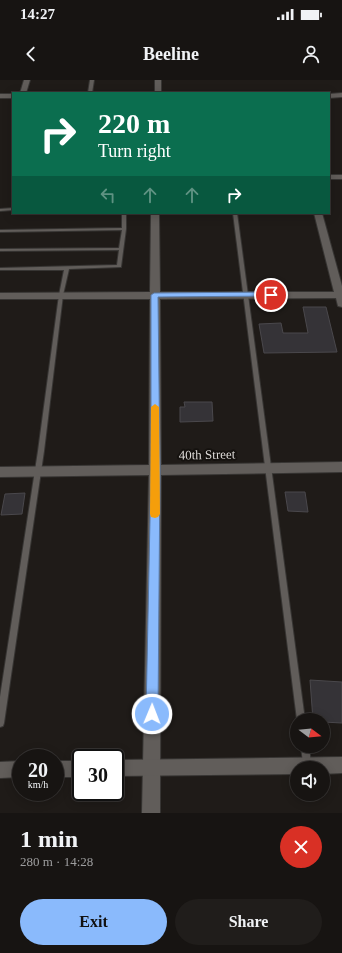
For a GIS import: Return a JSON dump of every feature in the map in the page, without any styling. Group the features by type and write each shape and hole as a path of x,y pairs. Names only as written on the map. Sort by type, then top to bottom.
{"street":[{"path":"23,92 26,80"},
{"path":"158,80 158,92"},
{"path":"330,96 342,95"},
{"path":"0,96 12,96"},
{"path":"330,177 342,177"},
{"path":"151,813 155,470 155,214"},
{"path":"0,296 246,295 341,298 318,214"},
{"name":"40th Street","path":"0,472 342,467"},
{"path":"330,765 342,765"},
{"path":"124,768 290,766"},
{"path":"0,770 12,769"}],"lane":[{"path":"90,92 92,80"},
{"path":"0,210 12,209"},
{"path":"0,269 119,266 124,229 124,214"},
{"path":"235,214 300,713"},
{"path":"0,231 124,229"},
{"path":"0,250 121,249"},
{"path":"0,723 61,295 67,268"}],"building":[{"path":"303,307 326,307 337,352 264,353 259,324 281,323 283,333 308,333"},
{"path":"184,402 212,402 213,421 180,422 180,407 185,407"},
{"path":"285,492 305,492 308,512 288,511"},
{"path":"25,493 22,514 1,515 5,494"},
{"path":"310,680 342,682 342,723 330,722 330,713 312,713"}],"slow traffic":[{"path":"155,407 155,514"}],"route":[{"path":"152,714 155,470 154,295 271,295"}]}
